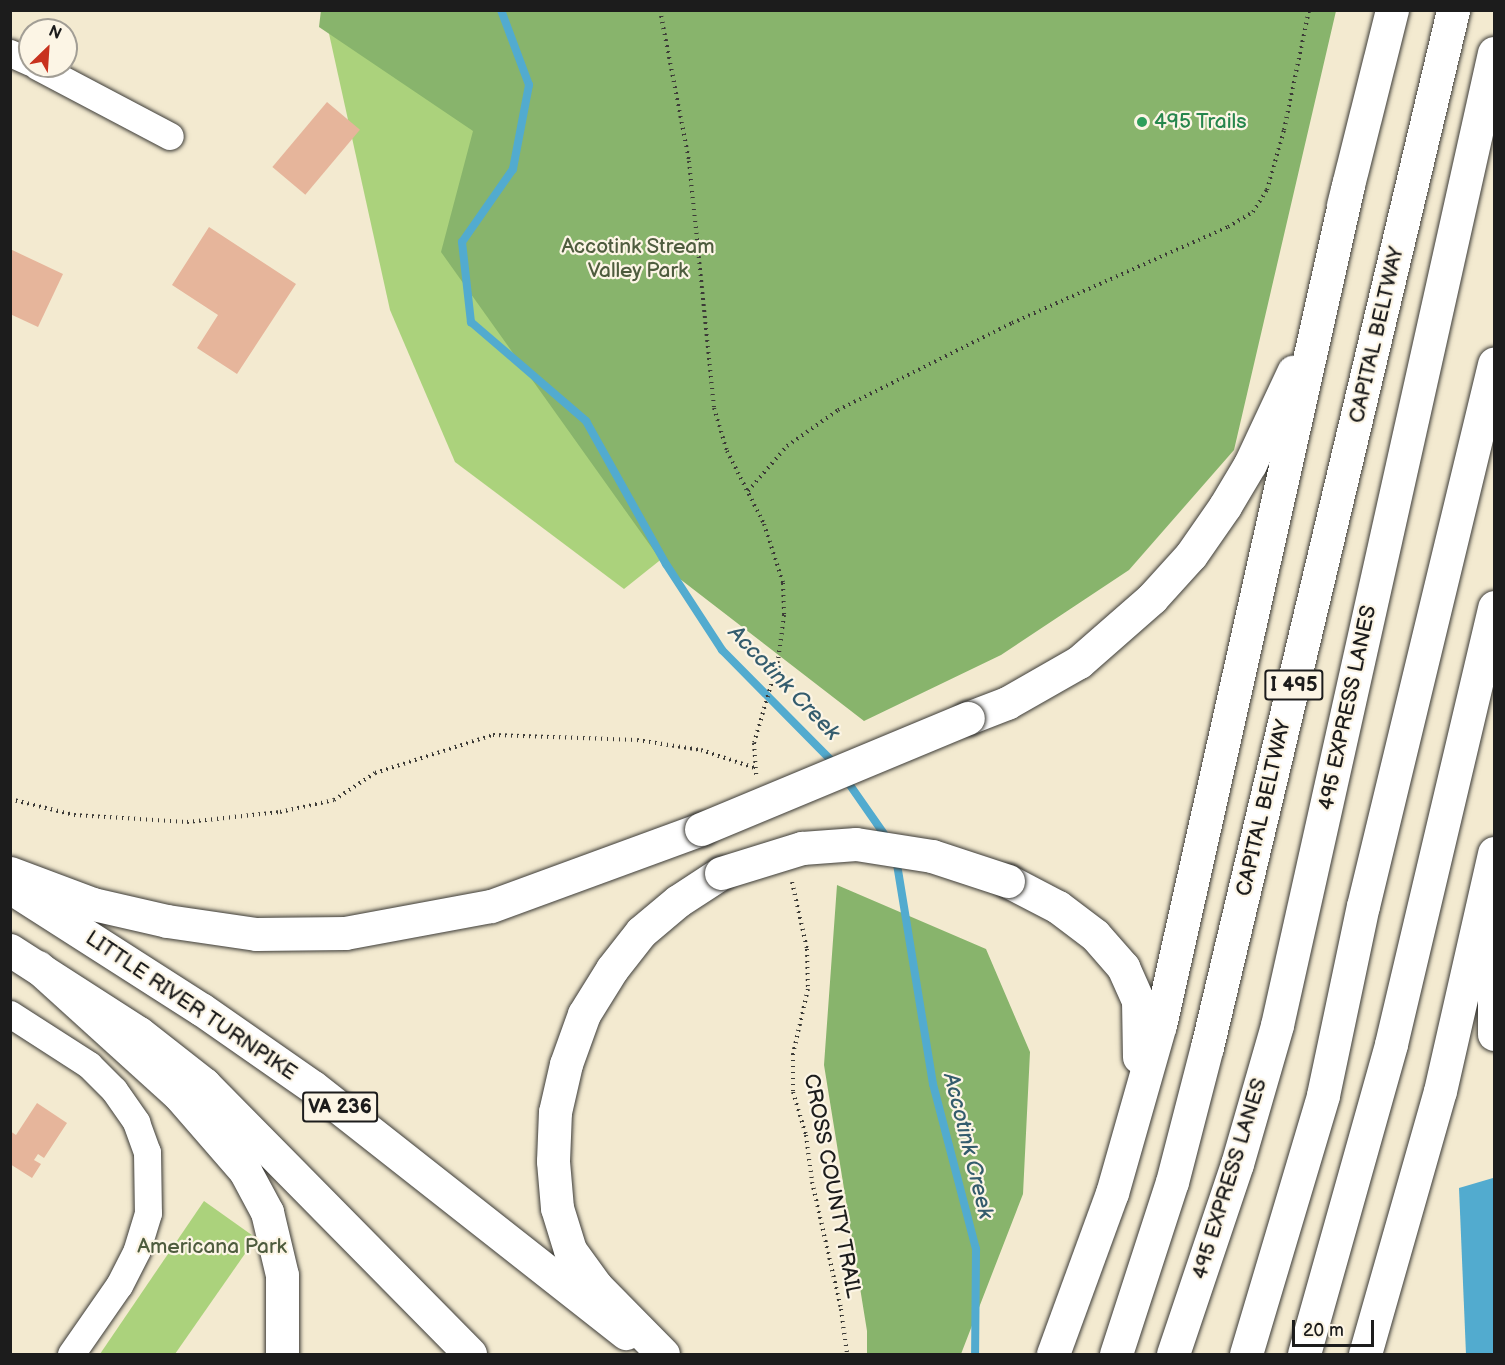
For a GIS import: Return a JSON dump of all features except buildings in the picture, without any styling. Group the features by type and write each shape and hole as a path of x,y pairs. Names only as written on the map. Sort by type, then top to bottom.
{"main road":[{"path":"1053,1354 1112,1193 1160,1025 1348,185 1392,10"},
{"name":"CAPITAL BELTWAY","path":"1116,1354 1172,1182 1207,1047 1453,10"},
{"name":"495 EXPRESS LANES","path":"1173,1354 1237,1164 1277,1025 1494,53"},
{"path":"10,873 93,904 167,921 256,934 345,933 491,906 701,829 1007,703 1079,662 1120,630 1191,555 1250,464 1291,376 1348,185"},
{"path":"1246,1354 1323,1095 1365,895 1494,364"},
{"path":"1304,1354 1391,1044 1494,607"},
{"path":"663,1354 596,1286 570,1250 557,1208 553,1161 555,1112 566,1064 584,1014 612,969 640,932 678,901 721,873 802,848 856,844 932,856 1008,881 1058,907 1095,934 1124,967 1138,1000 1141,1036 1136,1078 1112,1193"},
{"path":"1365,1354 1428,1136 1494,853"},
{"name":"LITTLE RIVER TURNPIKE","path":"10,887 201,1009 314,1087 423,1170 650,1354"},
{"path":"1494,933 1494,1034"},
{"path":"10,950 163,1050 204,1084 470,1354"},
{"path":"38,967 179,1095 245,1172 267,1212 282,1275 282,1354"}],"street":[{"path":"60,78 170,136"},
{"path":"10,1014 89,1065 114,1090 136,1122 147,1152 151,1176 148,1213 137,1250 119,1286 71,1354"}],"path":[{"path":"660,10 689,161 714,408 727,451 748,491 783,583 784,615 778,661 754,743 755,768 760,786"},
{"path":"748,491 787,446 838,410 1012,323 1228,227 1253,212 1268,190 1282,140 1309,10"},
{"path":"10,798 74,815 187,822 280,812 334,800 375,773 494,735 638,740 701,750 755,768"},
{"name":"CROSS COUNTY TRAIL","path":"789,872 807,949 808,989 792,1054 793,1092 806,1135 812,1182 841,1309 847,1354"}],"green space":[{"path":"321,10 1336,11 1234,450 1129,570 1001,655 864,721 667,569 441,252 473,131 319,27"},
{"name":"Accotink Stream Valley Park","path":"324,11 957,323 624,589 455,462 390,310"},
{"path":"837,885 986,949 1030,1052 1023,1194 961,1354 867,1354 867,1331 824,1065"},
{"name":"Americana Park","path":"204,1201 256,1238 175,1354 100,1354"}],"water":[{"path":"1493,1178 1494,1354 1466,1354 1459,1188"}],"waterway":[{"name":"Accotink Creek","path":"501,10 529,85 513,169 462,242 471,322 586,421 666,564 722,650 836,765"},
{"name":"Accotink Creek","path":"845,778 889,841"},
{"name":"Accotink Creek","path":"896,858 933,1084 976,1249 975,1354"}],"place":[{"name":"495 Trails","path":"1142,122"}]}
